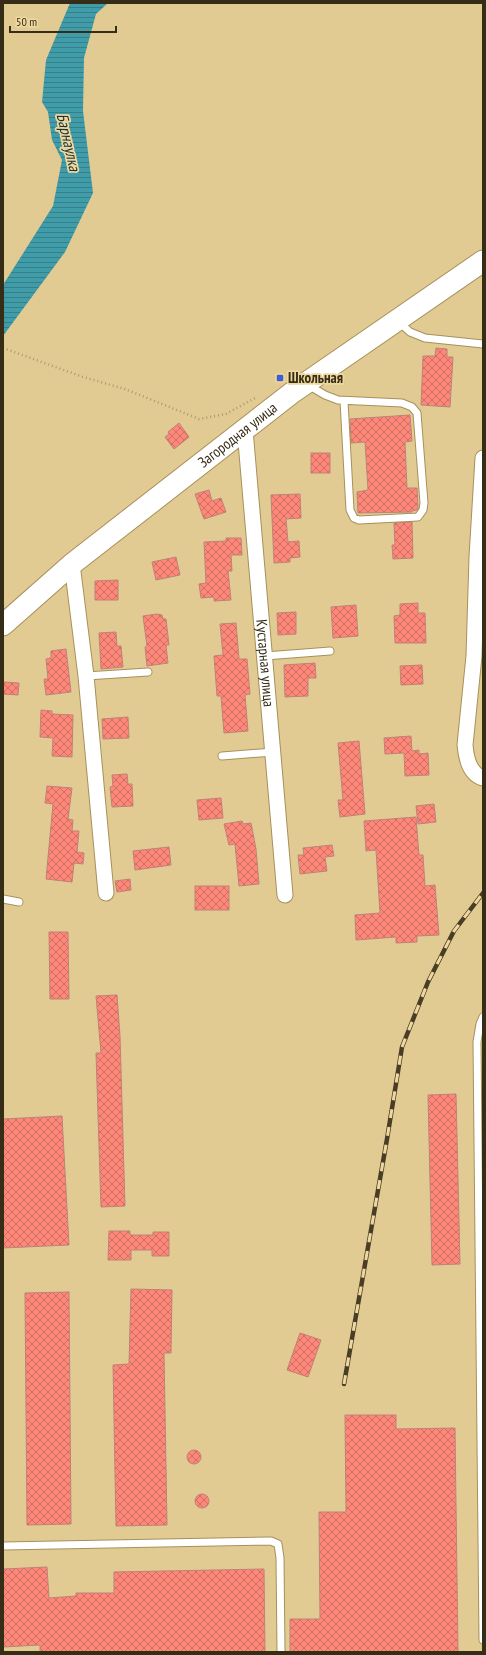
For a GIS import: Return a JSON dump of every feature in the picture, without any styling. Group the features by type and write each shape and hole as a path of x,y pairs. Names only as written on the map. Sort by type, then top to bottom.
{"main road":[{"name":"Загородная улица","path":"3,625 72,564 245,430 331,366 483,261"}],"street":[{"name":"Кустарная улица","path":"245,430 285,895"},
{"path":"478,774 466,760 465,745 474,656 477,557 483,458"},
{"path":"72,564 86,676 106,893"}],"lane":[{"path":"396,320 410,332 425,338 483,344"},
{"path":"306,384 325,395 338,400 402,404 412,407 417,413 424,503 423,510 418,517 359,520 354,518 350,510 344,401"},
{"path":"264,656 330,651"},
{"path":"86,676 148,672"},
{"path":"222,756 273,752"},
{"path":"3,899 19,902"},
{"path":"483,1017 480,1024 477,1050 483,1640"},
{"path":"3,1546 271,1541 278,1544 280,1558 281,1652"}],"path":[{"path":"3,348 83,377 126,389 199,419 226,414 258,396"},
{"path":"331,366 345,385"}],"water":[{"name":"Барнаулка","path":"70,3 108,3 96,14 84,58 83,111 93,193 65,252 3,336 3,285 53,206 62,160 52,140 48,112 42,102 46,60"}],"building":[{"path":"436,348 447,349 447,357 453,357 450,407 421,405 423,356 435,356"},
{"path":"410,415 412,441 405,442 407,488 417,488 417,510 412,512 358,513 357,492 368,490 365,442 351,443 350,419"},
{"path":"179,423 189,437 174,449 165,437 169,434 168,432"},
{"path":"311,453 330,453 330,473 311,473"},
{"path":"209,490 212,501 221,498 226,512 204,519 195,494"},
{"path":"300,494 301,518 286,519 288,542 299,541 300,557 290,558 290,562 274,563 271,495"},
{"path":"412,522 413,558 393,559 392,545 395,545 394,523"},
{"path":"226,538 241,538 242,555 231,555 232,571 228,571 231,600 214,601 214,597 201,598 199,584 206,583 204,542 226,541"},
{"path":"176,557 180,575 156,580 152,562"},
{"path":"118,580 118,600 95,600 95,581"},
{"path":"418,603 418,613 425,613 426,643 395,643 394,616 400,615 400,604"},
{"path":"356,605 358,636 333,638 331,607"},
{"path":"296,612 296,634 278,635 277,613"},
{"path":"157,614 162,615 163,619 166,619 169,645 166,645 168,663 147,666 145,647 147,646 143,616"},
{"path":"236,623 239,659 247,659 250,694 245,695 248,731 224,733 221,696 217,696 214,656 223,655 220,624"},
{"path":"116,632 117,646 121,646 123,667 101,669 99,633"},
{"path":"66,649 71,692 46,695 44,679 48,679 46,659 51,658 51,651"},
{"path":"315,663 316,678 308,678 308,696 285,697 284,665"},
{"path":"422,665 423,684 401,685 400,666"},
{"path":"3,682 19,683 18,695 3,694"},
{"path":"41,710 52,711 52,714 73,715 72,757 52,756 53,738 40,737"},
{"path":"128,717 129,738 103,739 102,719"},
{"path":"411,736 412,751 419,750 419,754 428,753 429,775 405,776 404,753 385,754 384,738"},
{"path":"359,741 365,814 340,817 338,800 343,800 338,743"},
{"path":"127,774 128,784 132,784 133,806 112,807 110,787 113,786 112,775"},
{"path":"47,786 72,788 68,819 73,820 72,831 79,831 77,852 84,853 83,864 74,863 72,882 46,879 53,804 45,803"},
{"path":"221,798 223,818 199,820 197,800"},
{"path":"434,804 436,822 418,824 416,806"},
{"path":"416,817 419,855 423,855 425,886 435,885 439,935 417,936 417,942 396,943 396,937 356,940 355,915 380,913 376,850 366,851 364,821"},
{"path":"242,821 243,824 251,823 256,849 259,884 239,886 235,844 229,845 224,824"},
{"path":"332,845 334,856 325,857 327,871 300,874 298,855 304,855 303,848"},
{"path":"169,847 171,865 135,870 133,851"},
{"path":"130,879 131,890 117,892 115,881"},
{"path":"195,886 229,886 229,910 195,910"},
{"path":"49,932 68,932 69,999 50,999"},
{"path":"117,995 120,1036 125,1206 101,1207 96,1053 101,1053 96,996"},
{"path":"456,1094 460,1264 432,1265 428,1095"},
{"path":"62,1116 69,1245 3,1248 3,1119"},
{"path":"109,1231 130,1231 130,1235 153,1235 153,1232 169,1232 169,1256 152,1256 152,1250 131,1250 131,1260 108,1260"},
{"path":"131,1289 172,1290 171,1353 164,1353 167,1525 116,1526 113,1365 129,1364"},
{"path":"69,1292 71,1524 27,1525 25,1293"},
{"path":"300,1333 321,1340 308,1377 287,1370"},
{"path":"345,1415 396,1415 396,1429 455,1428 458,1652 290,1652 290,1619 320,1619 319,1512 346,1512"},
{"path":"191,1450 197,1450 201,1454 201,1460 197,1464 191,1464 187,1460 187,1454"},
{"path":"199,1494 205,1494 209,1498 209,1504 205,1508 199,1508 195,1504 195,1498"},
{"path":"47,1567 49,1598 76,1596 76,1593 114,1593 114,1572 264,1569 265,1652 40,1652 40,1645 3,1647 3,1569"}],"railway":[{"path":"344,1384 402,1047 428,982 454,931 483,893"}],"place":[{"name":"Школьная","path":"280,378"}]}
